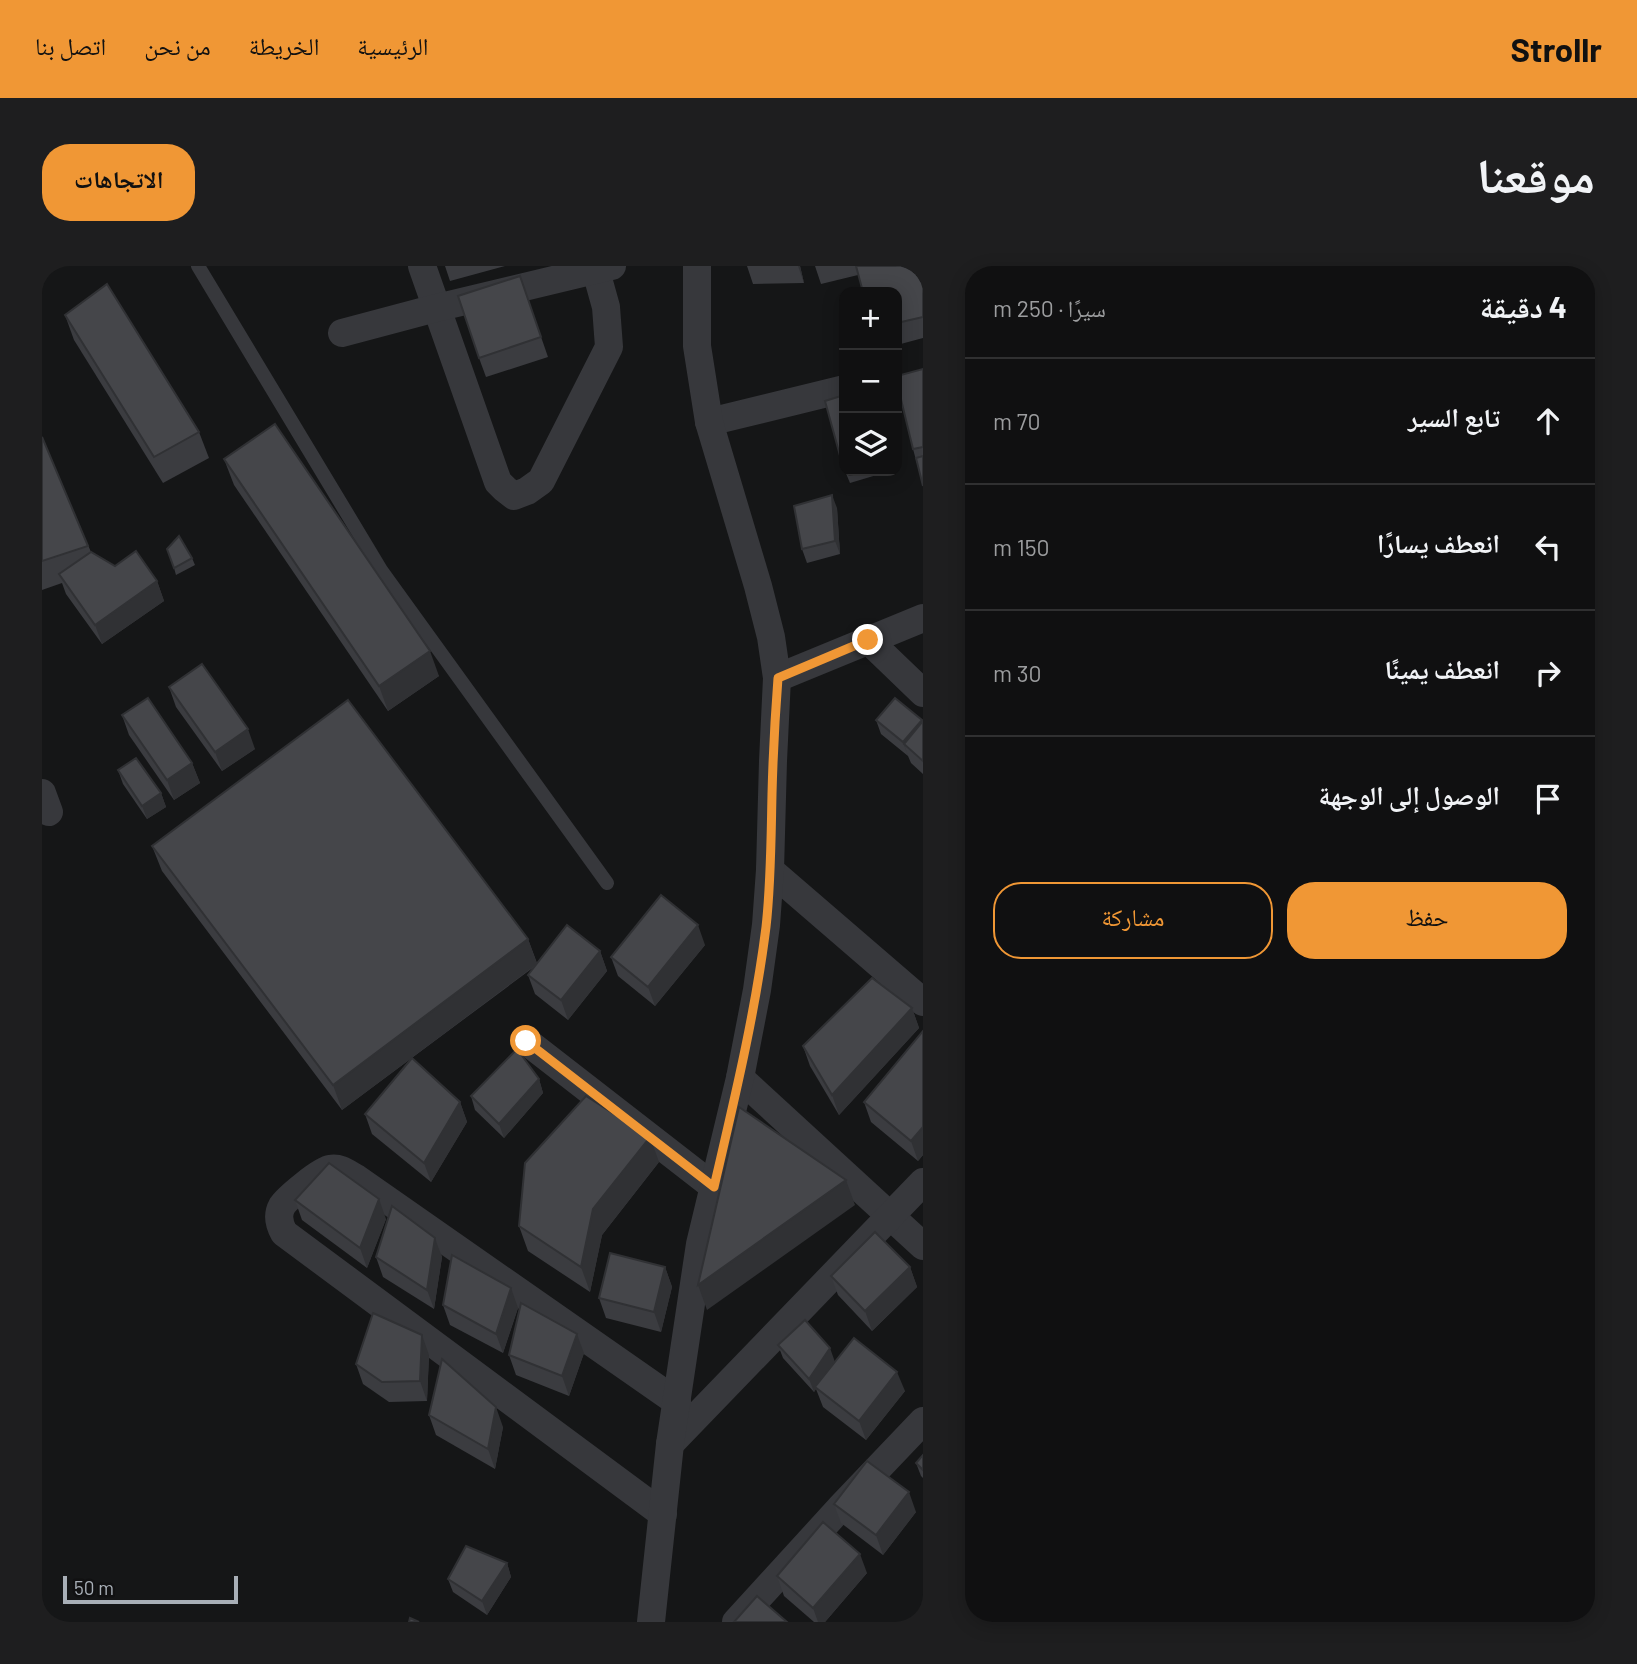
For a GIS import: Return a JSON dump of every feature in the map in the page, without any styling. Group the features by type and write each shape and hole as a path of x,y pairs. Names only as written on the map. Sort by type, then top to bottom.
{"street":[{"path":"342,333 436,308 604,268 609,347 541,481 514,496 498,482 436,308 422,266"},
{"path":"651,1622 670,1444 700,1244 740,1078 766,925 778,678 761,598 709,422 697,346 697,266"},
{"path":"709,422 839,390"},
{"path":"778,678 923,618"},
{"path":"868,640 923,693"},
{"path":"770,870 923,1002"},
{"path":"526,1041 714,1187"},
{"path":"740,1078 923,1246"},
{"path":"663,1514 284,1233 279,1216 283,1206 303,1186 328,1169 340,1169 677,1402"},
{"path":"670,1444 923,1182"},
{"path":"736,1622 923,1421"}],"lane":[{"path":"198,266 381,570 607,883"}],"building":[{"path":"856,266 918,266 923,286 923,317 902,322 902,287 862,287"},
{"path":"520,276 541,337 479,358 458,296"},
{"path":"107,284 199,432 154,457 65,315"},
{"path":"923,369 923,447 913,449 902,404 902,375"},
{"path":"839,397 839,452 825,401"},
{"path":"275,424 430,651 379,686 224,459"},
{"path":"42,437 88,546 42,561"},
{"path":"923,456 923,486 916,458"},
{"path":"832,495 835,541 802,549 794,506"},
{"path":"179,536 192,558 174,568 167,549"},
{"path":"136,551 157,581 95,625 59,574 91,552 115,566"},
{"path":"202,664 248,729 215,752 169,687"},
{"path":"148,698 192,763 167,780 122,715"},
{"path":"895,698 922,720 903,742 876,720"},
{"path":"348,700 528,939 333,1085 152,846"},
{"path":"923,721 923,761 904,744"},
{"path":"136,758 161,793 142,806 118,770"},
{"path":"661,895 698,925 648,987 611,957"},
{"path":"567,925 600,951 561,1000 528,975"},
{"path":"872,978 912,1008 832,1095 803,1046"},
{"path":"923,1031 923,1127 911,1141 864,1102"},
{"path":"517,1049 539,1079 499,1124 471,1096"},
{"path":"412,1058 460,1102 424,1163 365,1114"},
{"path":"586,1096 650,1137 593,1209 581,1267 519,1226 525,1163"},
{"path":"739,1107 846,1180 698,1285"},
{"path":"329,1163 379,1199 360,1248 295,1200"},
{"path":"392,1206 435,1238 427,1290 376,1257"},
{"path":"875,1232 910,1267 865,1311 831,1276"},
{"path":"610,1253 665,1267 654,1312 599,1298"},
{"path":"452,1255 511,1288 496,1334 443,1305"},
{"path":"521,1303 577,1334 562,1376 509,1355"},
{"path":"373,1313 422,1335 420,1381 382,1382 356,1364"},
{"path":"805,1320 830,1348 809,1379 778,1345"},
{"path":"854,1338 897,1372 859,1421 815,1387"},
{"path":"442,1359 496,1407 488,1449 429,1415"},
{"path":"923,1455 923,1470 916,1463"},
{"path":"867,1461 909,1492 876,1535 834,1504"},
{"path":"823,1522 860,1554 813,1608 777,1576"},
{"path":"466,1546 507,1563 482,1601 448,1579"},
{"path":"757,1596 787,1622 734,1622"}],"route":[{"path":"526,1041 714,1187 740,1078 766,925 778,678 868,640"}]}
